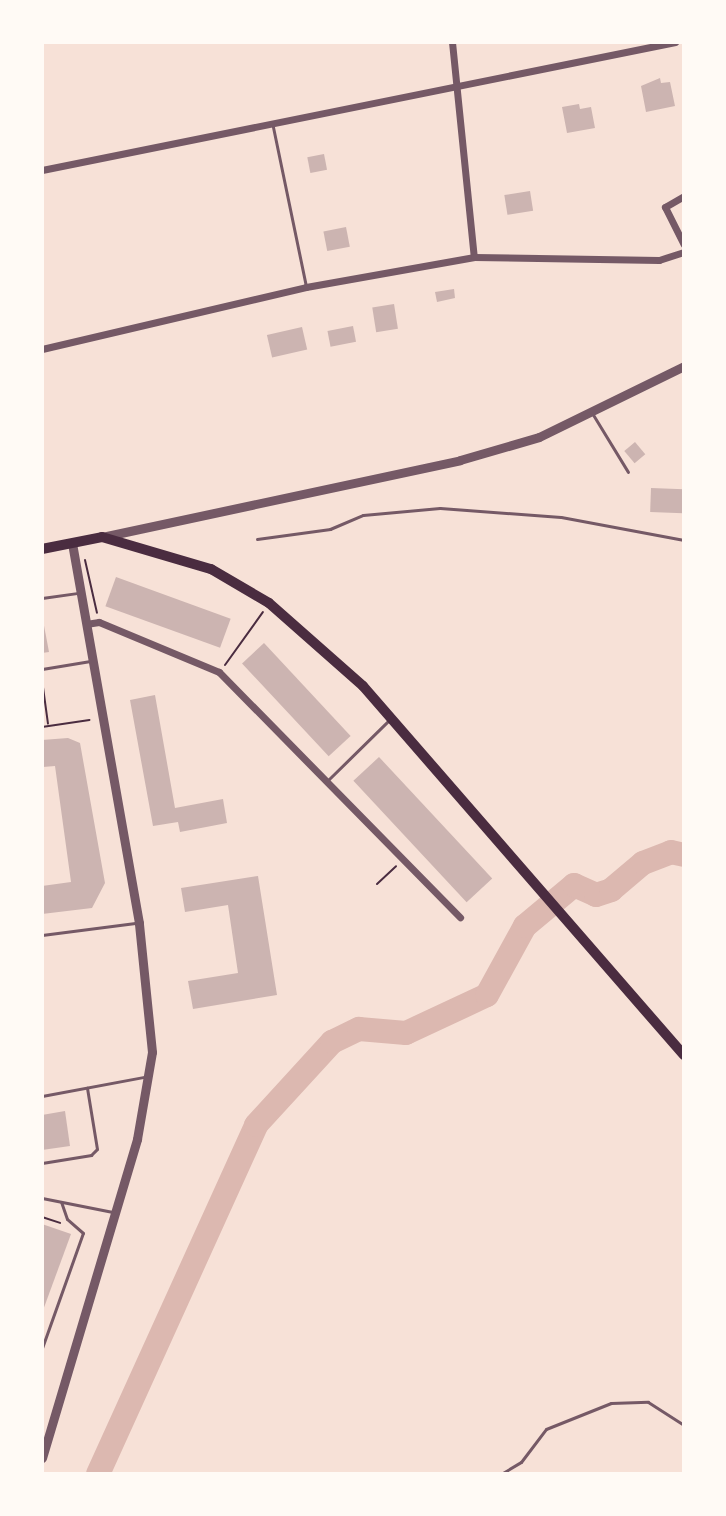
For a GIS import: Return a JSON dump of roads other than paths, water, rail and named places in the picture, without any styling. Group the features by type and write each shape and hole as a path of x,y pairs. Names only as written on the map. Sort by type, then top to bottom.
{"main road":[{"path":"42,549 102,537 211,569 269,603 337,661 391,719 684,1055"}],"street":[{"path":"452,42 461,86 474,257"},
{"path":"42,170 675,42"},
{"path":"684,196 665,207 684,245"},
{"path":"42,349 306,287 474,257 659,260 684,252"},
{"path":"102,537 460,460 539,437 684,366"},
{"path":"42,1458 116,1212 150,1077 152,1012 139,923 72,543"},
{"path":"86,624 99,622 219,672 460,917"}],"lane":[{"path":"272,124 306,287"},
{"path":"592,413 628,472"},
{"path":"257,539 330,529 363,515 440,508 561,517 684,540"},
{"path":"42,598 80,592"},
{"path":"42,669 92,660"},
{"path":"327,781 391,719"},
{"path":"42,935 139,923"},
{"path":"42,1096 150,1077"},
{"path":"42,1163 91,1155 97,1149 87,1088"},
{"path":"42,1198 116,1212"},
{"path":"42,1348 83,1233 67,1219 61,1202"},
{"path":"501,1474 521,1462 546,1429 611,1403 648,1402 684,1425"}],"waterway":[{"path":"98,1474 256,1125 332,1042 359,1029 406,1033 487,995 525,926 574,885 596,895 611,890 643,863 671,852 684,855"}]}
